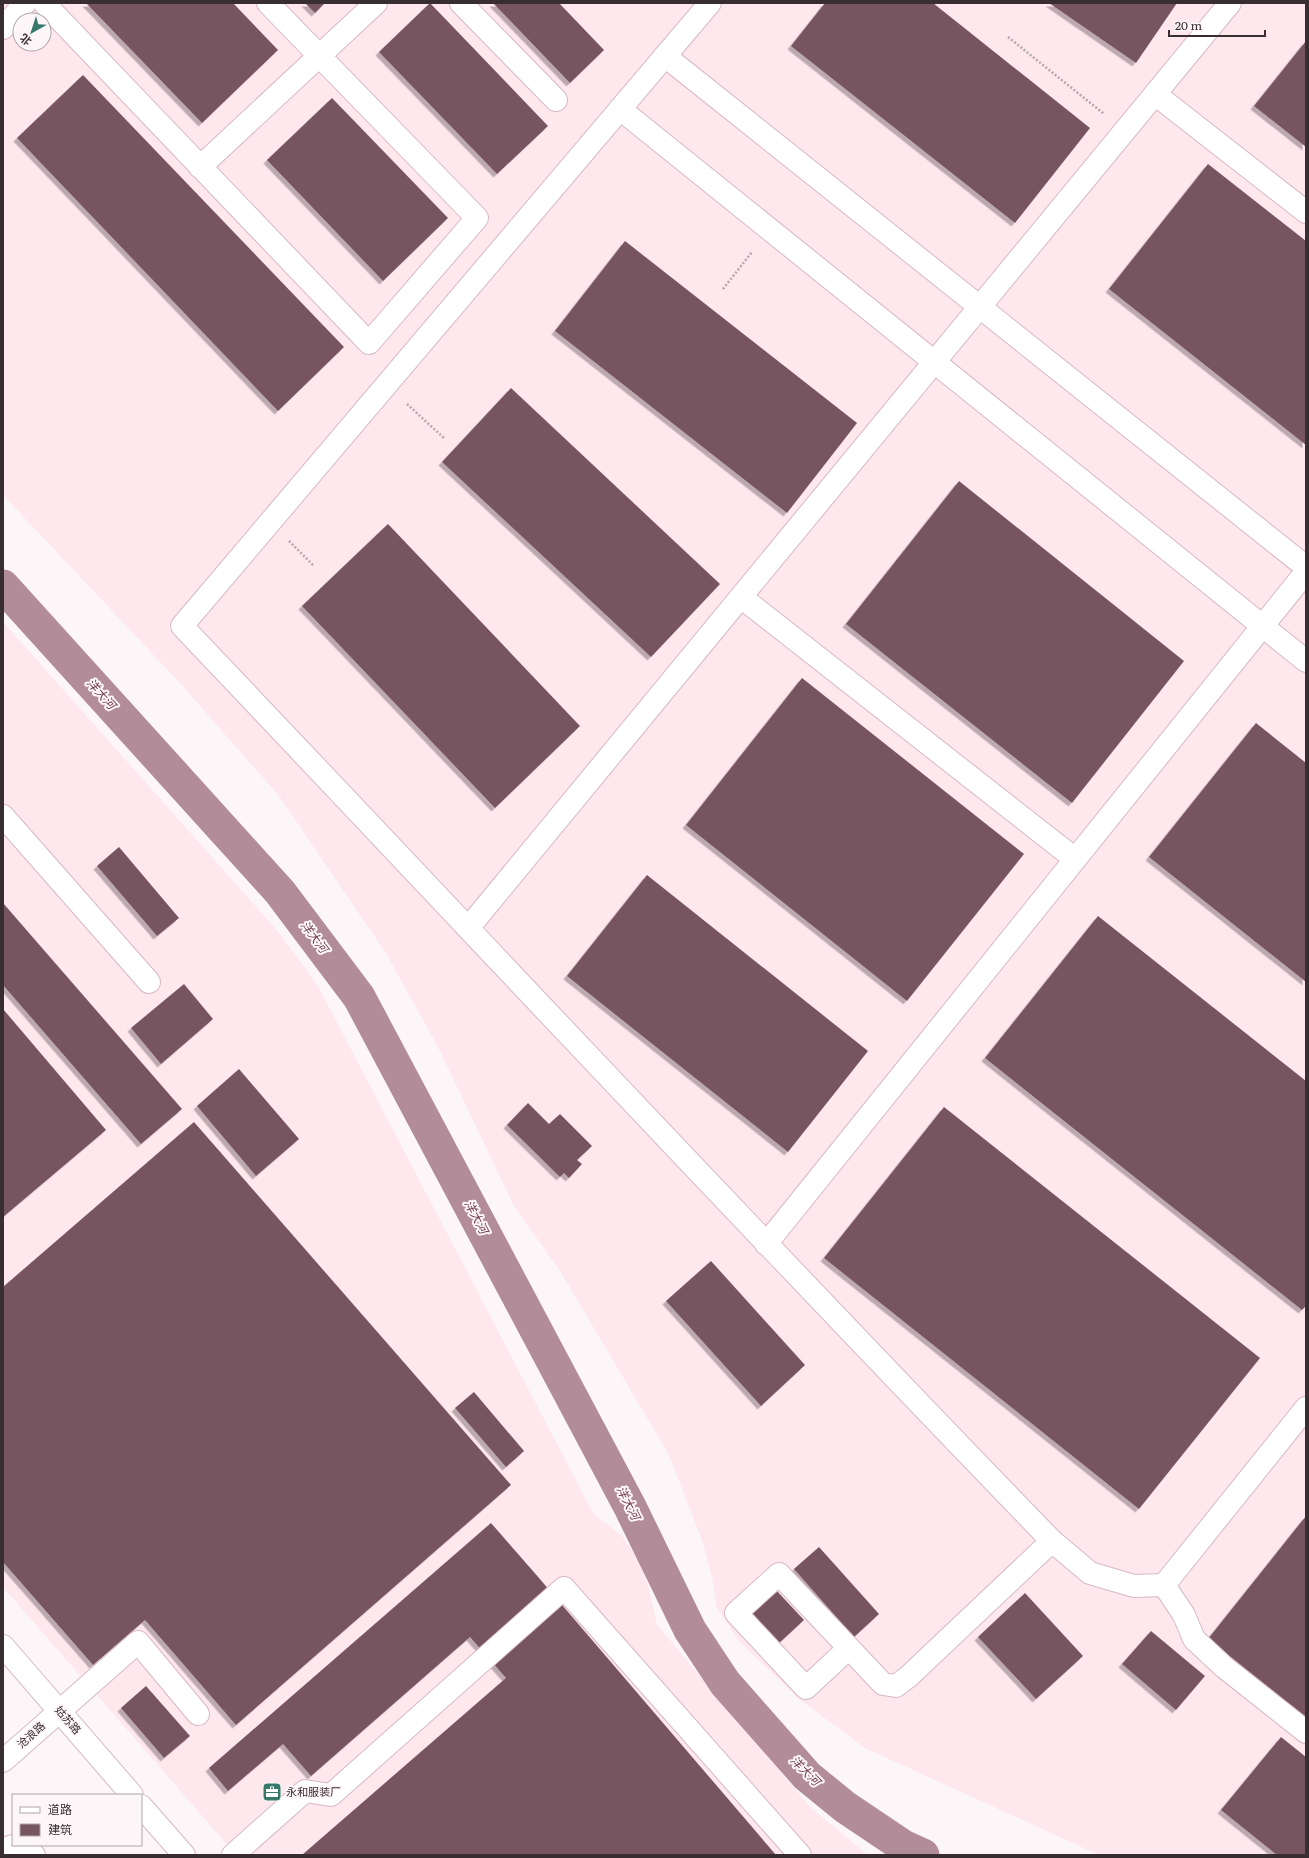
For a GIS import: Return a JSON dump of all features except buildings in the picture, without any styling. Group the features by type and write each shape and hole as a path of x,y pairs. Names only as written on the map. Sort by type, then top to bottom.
{"street":[{"path":"3,28 25,3"},
{"path":"44,3 369,343 477,218 268,3"},
{"path":"200,167 376,3"},
{"path":"461,3 556,100"},
{"path":"710,3 182,626 469,927 766,1244 1052,1541 1090,1573 1134,1586 1164,1584 1305,1412"},
{"path":"469,927 1230,3"},
{"path":"665,56 1306,567"},
{"path":"1155,94 1306,212"},
{"path":"620,109 1306,661"},
{"path":"766,1244 1306,572"},
{"path":"741,597 1075,859"},
{"path":"3,816 149,982"},
{"path":"848,1648 806,1688 736,1613 779,1574 883,1684 896,1686 908,1677 1052,1541"},
{"path":"1164,1584 1184,1615 1194,1638 1224,1667 1306,1732"},
{"path":"233,1855 305,1792 330,1795 564,1588 800,1855"},
{"name":"沧浪路","path":"3,1760 138,1642 198,1714"},
{"name":"姑苏路","path":"3,1646 131,1794"},
{"path":"142,1807 184,1855"},
{"path":"3,1849 13,1846 34,1855"}],"path":[{"path":"1008,37 1125,130"},
{"path":"723,289 770,230"},
{"path":"386,386 446,439"},
{"path":"270,522 314,566"}],"shaded area":[{"path":"3,3 1306,3 1306,1855 1099,1855 865,1748 799,1699 739,1641 717,1608 712,1577 702,1540 668,1453 560,1271 514,1206 439,1049 387,955 279,796 179,682 3,495"},
{"path":"3,622 281,935 319,988 593,1513 622,1536 638,1559 648,1585 657,1625 812,1809 868,1855 236,1855 3,1587"}],"waterway":[{"name":"洋大河","path":"3,586 280,892 359,997 630,1507 690,1630 725,1683 807,1776 845,1807 903,1846 923,1855"}],"place":[{"name":"永和服装厂","path":"272,1792"}]}
